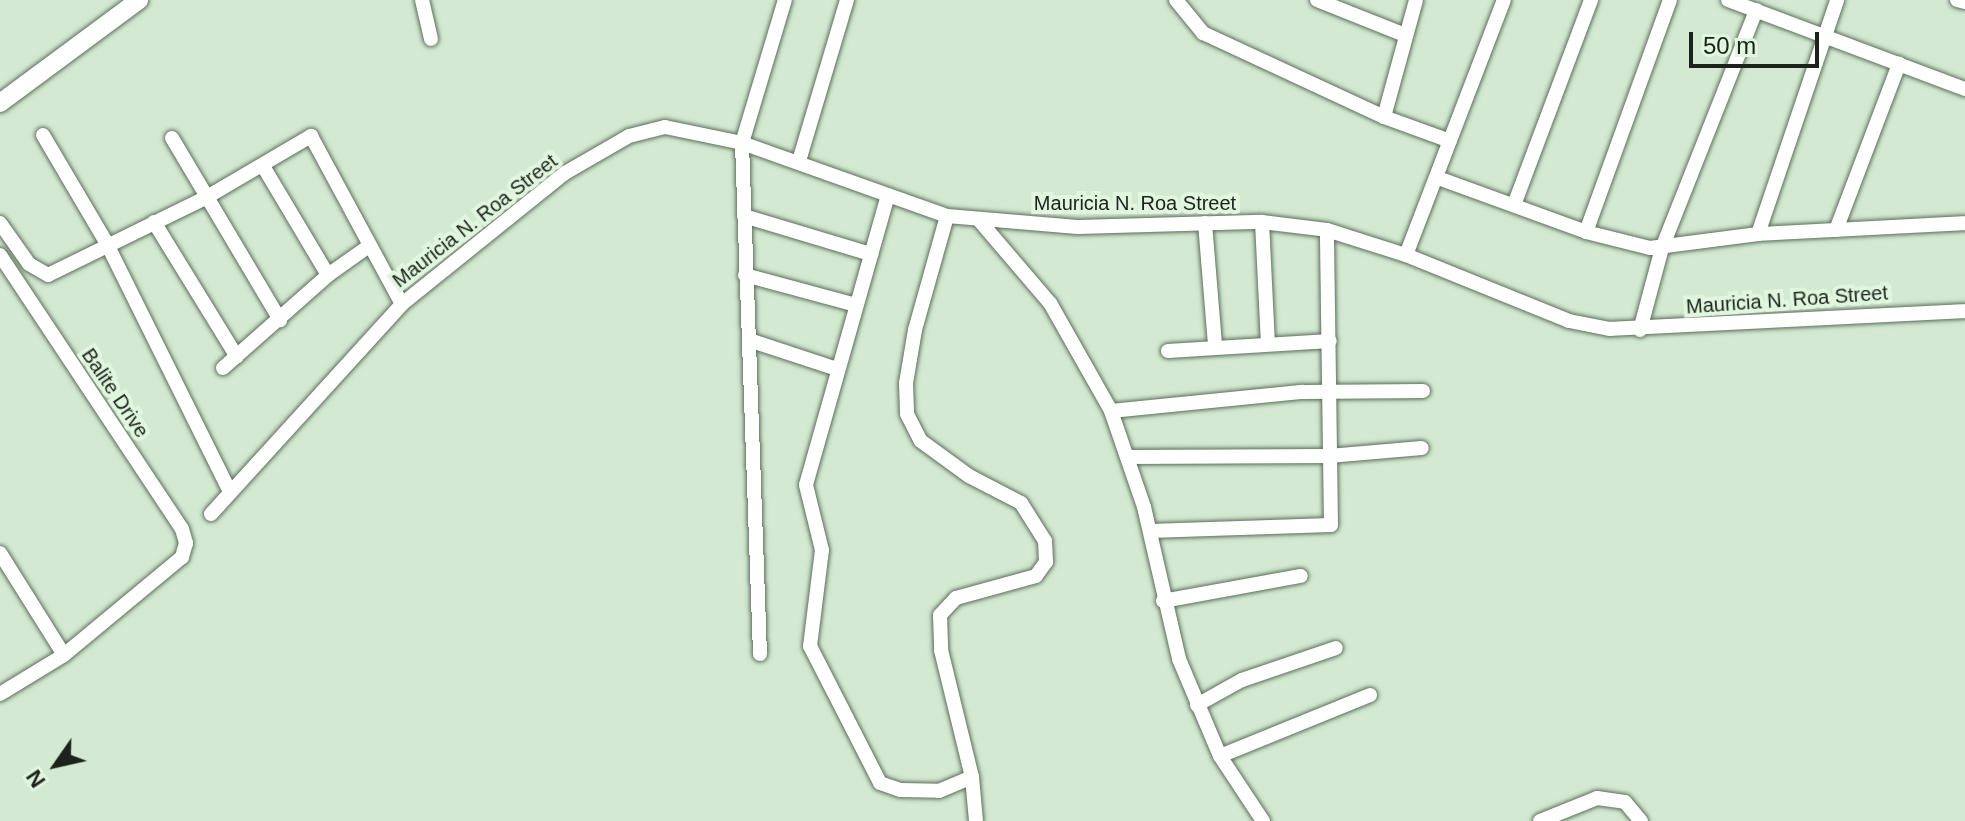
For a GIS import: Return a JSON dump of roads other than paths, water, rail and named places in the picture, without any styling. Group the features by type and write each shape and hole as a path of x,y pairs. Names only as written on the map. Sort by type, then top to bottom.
{"street":[{"path":"0,103 24,81 139,0"},
{"path":"422,0 431,39"},
{"path":"760,654 752,341 745,275 742,143 785,0"},
{"path":"799,161 847,0"},
{"path":"1176,0 1203,33 1384,117 1450,141"},
{"path":"1317,0 1405,35"},
{"path":"1384,117 1416,0"},
{"path":"1406,255 1504,0"},
{"path":"1514,205 1591,0"},
{"path":"1586,232 1670,0"},
{"path":"1728,0 1965,89"},
{"path":"1758,234 1837,0"},
{"path":"1957,0 1965,2"},
{"path":"1640,330 1662,248 1756,10"},
{"path":"1836,230 1899,64"},
{"name":"Mauricia N. Roa Street","path":"211,514 402,304 565,173 629,136 675,127 799,161 947,216 1078,227 1262,222 1327,230 1406,255 1569,321 1640,330 1965,311"},
{"path":"43,135 106,242 230,492"},
{"path":"0,223 39,273 62,269 106,242 207,197 311,136 402,304"},
{"path":"172,138 280,320"},
{"path":"263,166 328,275"},
{"path":"1438,178 1586,232 1630,245 1662,248 1758,234 1965,223"},
{"path":"888,195 806,485 822,550 810,646 880,783 900,790 939,791 972,777"},
{"path":"744,216 871,254"},
{"path":"947,216 915,330 906,383 907,414 921,441 969,476 1021,503 1045,541 1046,562 1036,576 956,598 940,615 941,650 972,777 976,821"},
{"path":"979,220 1050,303 1111,411 1150,531 1163,601 1197,705 1220,756 1263,821"},
{"path":"154,222 237,357"},
{"path":"1262,222 1268,343"},
{"path":"1205,223 1215,345"},
{"path":"1150,531 1331,525 1329,456 1332,392 1327,230"},
{"path":"223,368 328,275 369,246"},
{"name":"Balite Drive","path":"0,255 182,529 182,557 64,655"},
{"path":"745,275 856,305"},
{"path":"752,341 837,369"},
{"path":"1168,351 1215,345 1330,341"},
{"path":"1111,411 1332,392 1423,391"},
{"path":"1128,457 1329,456 1422,448"},
{"path":"0,553 64,655 0,694"},
{"path":"1163,601 1301,576"},
{"path":"1197,705 1242,680 1336,648"},
{"path":"1220,756 1370,695"},
{"path":"1540,821 1597,798 1625,802 1641,821"}]}
